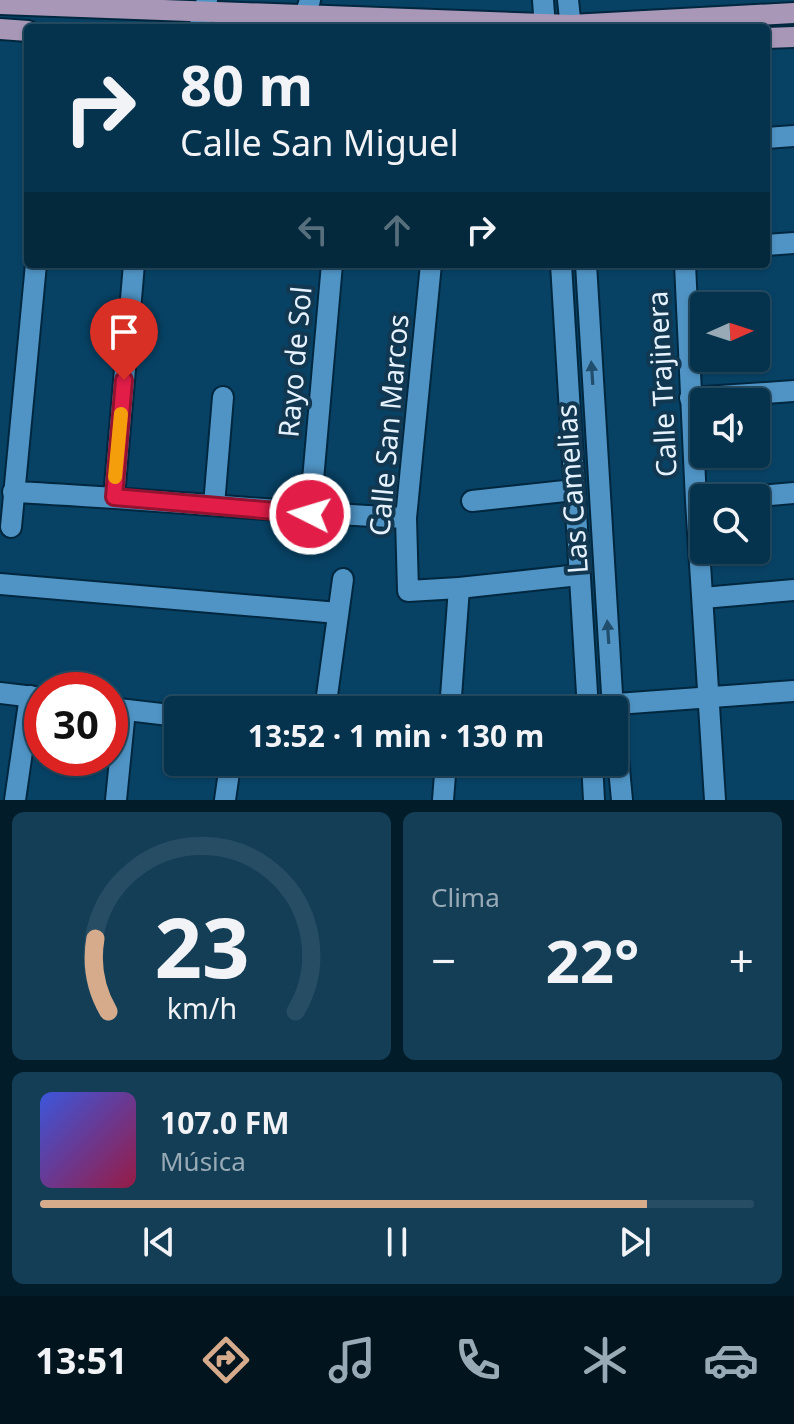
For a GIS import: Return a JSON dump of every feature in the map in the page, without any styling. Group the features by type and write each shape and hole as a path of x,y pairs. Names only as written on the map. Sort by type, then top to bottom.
{"main road":[{"path":"0,4 99,4 203,13 308,8 531,24"},
{"path":"605,24 794,13"},
{"path":"0,29 24,31"},
{"path":"770,38 794,37"}],"street":[{"path":"543,0 545,24"},
{"path":"568,0 571,24"},
{"path":"770,138 794,136"},
{"path":"770,245 794,243"},
{"path":"11,527 36,268"},
{"path":"114,497 134,268"},
{"name":"Rayo de Sol","path":"310,514 332,268"},
{"name":"Calle San Marcos","path":"431,268 406,518 408,591 459,588"},
{"path":"561,268 587,696"},
{"name":"Las Camelias","path":"586,268 612,696"},
{"name":"Calle Trajinera","path":"685,268 690,398"},
{"path":"770,393 794,391"},
{"path":"214,505 223,397"},
{"path":"472,501 574,490"},
{"path":"13,492 406,518"},
{"path":"770,495 794,493"},
{"name":"Calle Trajinera","path":"702,564 715,800"},
{"path":"451,696 459,588 579,575"},
{"path":"327,696 343,579"},
{"path":"0,584 338,613"},
{"path":"703,598 794,590"},
{"path":"628,708 709,697 794,691"},
{"path":"0,693 24,696"},
{"path":"128,710 164,714"},
{"path":"15,800 24,756"},
{"path":"116,800 117,776"},
{"path":"225,800 228,776"},
{"path":"443,800 445,776"},
{"path":"593,776 594,800"},
{"name":"Las Camelias","path":"620,776 622,800"}],"slow traffic":[{"path":"115,477 121,414"}],"route":[{"path":"124,380 114,497 310,514"}]}
